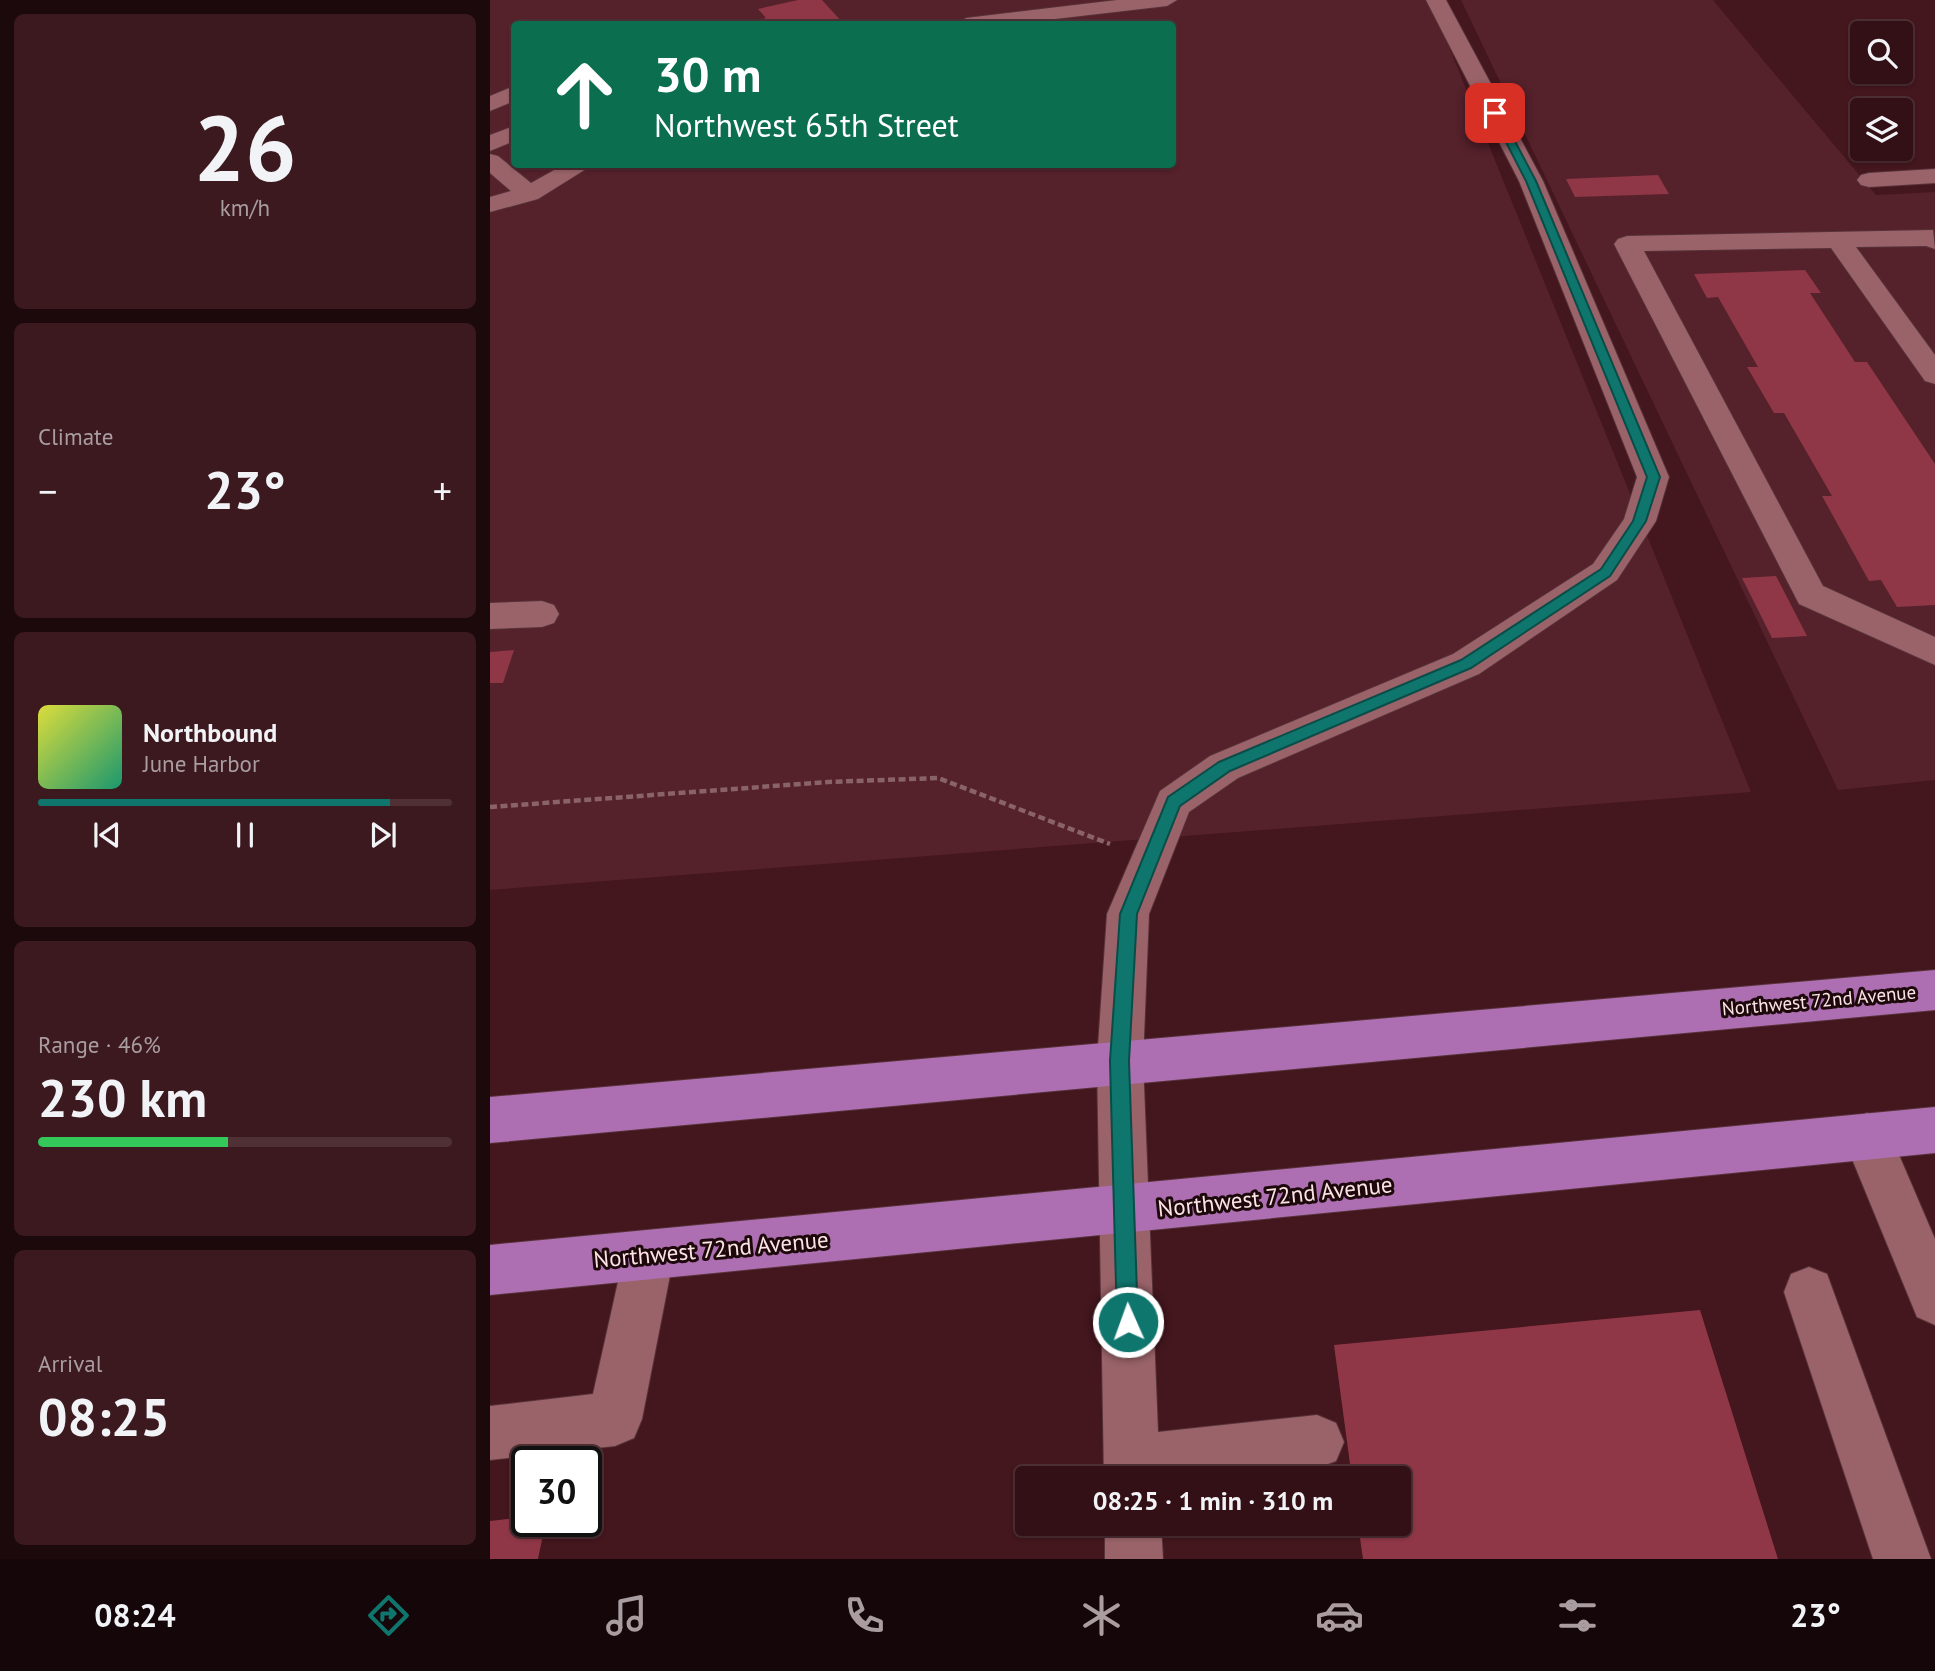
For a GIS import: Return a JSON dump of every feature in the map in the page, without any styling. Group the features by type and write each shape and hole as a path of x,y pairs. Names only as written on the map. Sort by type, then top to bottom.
{"main road":[{"name":"Northwest 72nd Avenue","path":"490,1120 1120,1061 1935,990"},
{"name":"Northwest 72nd Avenue","path":"490,1270 1124,1211 1935,1130"}],"street":[{"path":"991,21 1167,0"},
{"path":"1132,1466 1120,1061 1128,914 1174,802 1214,774 1466,664 1605,572 1640,521 1653,477 1531,181 1437,0"},
{"path":"490,104 511,94"},
{"path":"490,144 511,134"},
{"path":"490,162 529,194"},
{"path":"490,205 529,194 576,168"},
{"path":"1869,180 1935,176"},
{"path":"1896,178 1929,225 1838,240 1627,244 1811,595 1935,652"},
{"path":"1838,240 1935,375"},
{"path":"490,617 542,614"},
{"path":"1867,1137 1935,1299"},
{"path":"490,1433 615,1419 649,1255"},
{"path":"1809,1292 1902,1559"},
{"path":"1158,1466 1317,1442"},
{"path":"1133,1536 1134,1559"}],"path":[{"path":"490,807 828,782 938,778 1150,859"}],"shaded area":[{"path":"490,0 1430,0 1751,792 490,890"},
{"path":"1461,0 1713,0 1876,195 1935,192 1935,780 1838,790"}],"building":[{"path":"798,0 822,0 841,21 754,21 766,18 758,9"},
{"path":"1658,175 1669,194 1575,197 1566,179"},
{"path":"1805,270 1821,293 1810,293 1855,362 1867,362 1935,464 1935,605 1897,607 1881,580 1869,581 1822,496 1832,496 1784,413 1774,413 1747,367 1758,367 1718,297 1707,298 1694,274"},
{"path":"1776,576 1807,636 1772,638 1742,578"},
{"path":"514,650 503,683 490,683 490,652"},
{"path":"1700,1310 1778,1559 1363,1559 1360,1536 1411,1536 1411,1466 1350,1466 1334,1345"},
{"path":"511,1519 511,1537 543,1537 538,1559 490,1559 490,1521"}],"route":[{"path":"1128,1322 1120,1061 1128,914 1174,802 1224,766 1466,664 1605,572 1640,521 1653,477 1531,181 1495,113"}]}
